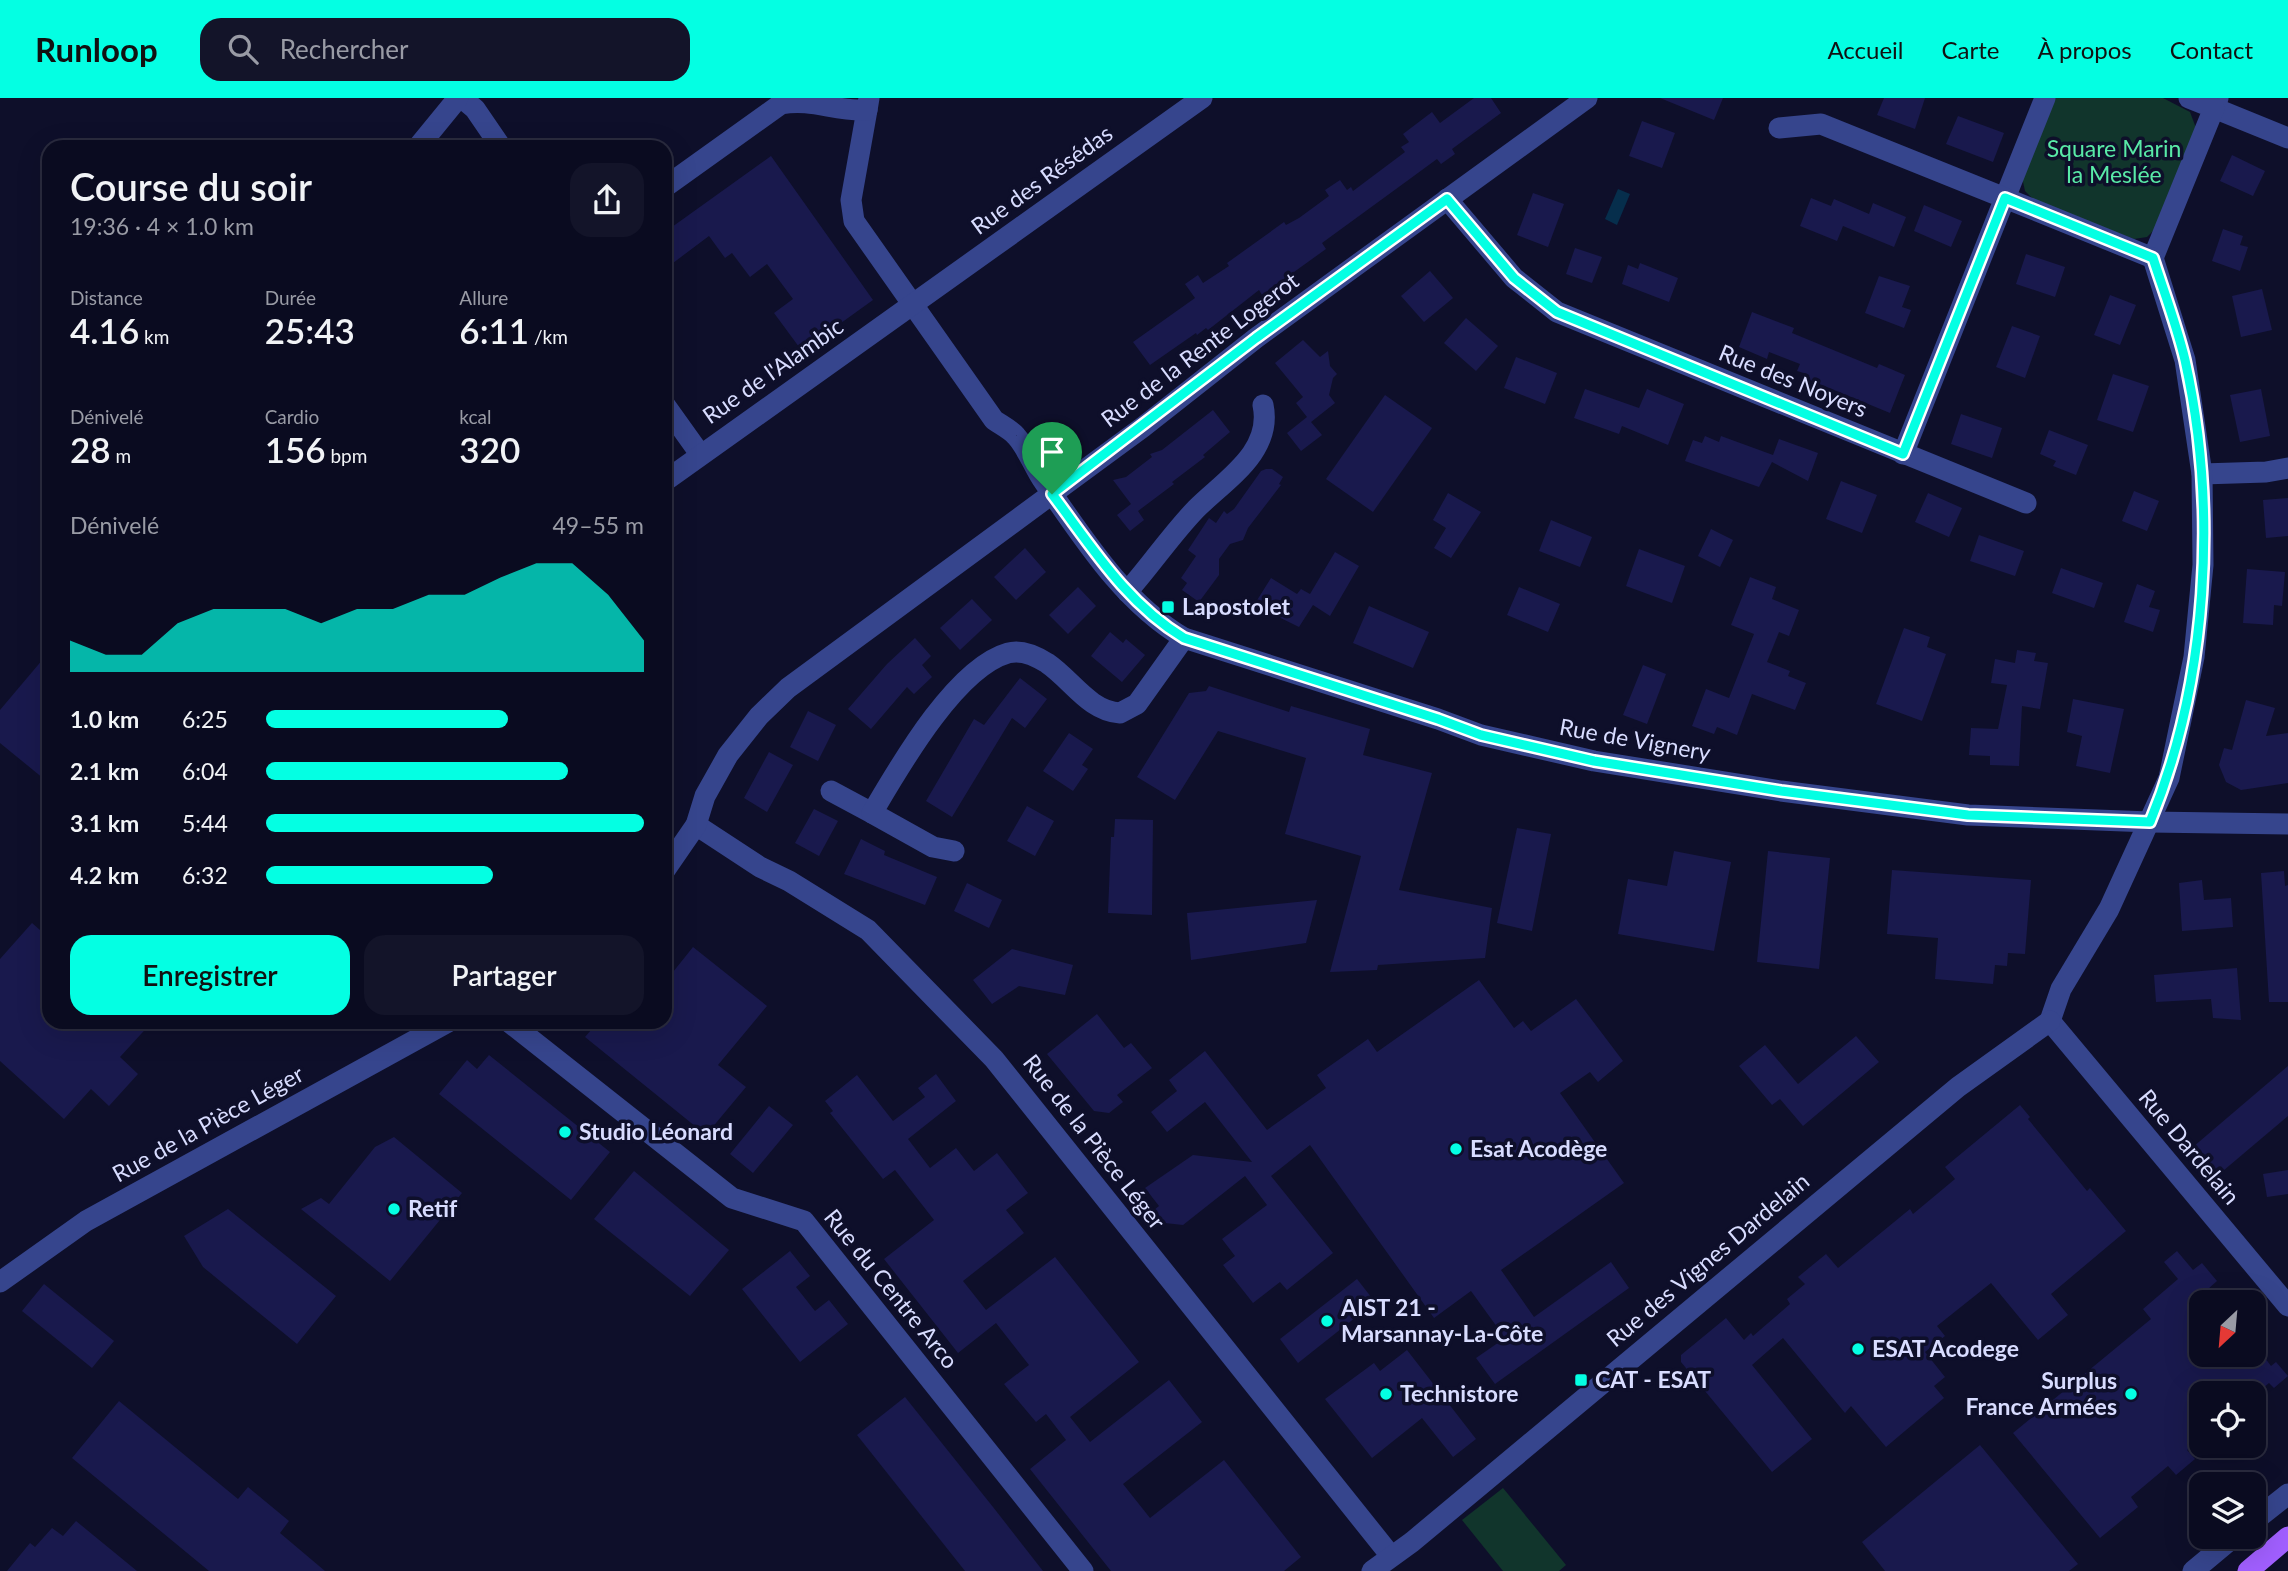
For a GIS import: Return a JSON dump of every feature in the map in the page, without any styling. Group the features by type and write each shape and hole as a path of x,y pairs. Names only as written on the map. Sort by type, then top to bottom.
{"main road":[{"path":"2248,1571 2288,1537"}],"street":[{"path":"424,140 460,98 475,109 496,140"},
{"name":"Rue des Résédas","path":"913,306 1202,98"},
{"name":"Rue de la Rente Logerot","path":"696,825 705,796 744,734 788,688 1052,494 1256,338 1587,98"},
{"path":"1903,454 2045,98"},
{"path":"2189,98 2216,103 2288,138"},
{"path":"672,182 781,104 797,99 817,99 845,111 868,104"},
{"path":"2050,1021 2061,989 2109,909 2169,778 2194,657 2203,565 2202,474 2185,360 2153,258 2216,103"},
{"name":"Rue de Vignery","path":"868,104 851,200 854,221 994,420 1016,436 1052,494 1127,592 1166,627 1184,638 1481,735 1594,761 1804,794 1968,815 2288,824"},
{"path":"1779,128 1821,124 2153,258"},
{"name":"Rue des Noyers","path":"1447,199 1514,278 1557,312 2026,503"},
{"name":"Rue de l'Alambic","path":"672,476 913,306"},
{"path":"1127,592 1196,509 1229,480 1256,447 1264,430 1263,405"},
{"path":"672,415 700,454"},
{"path":"2202,474 2266,472 2288,468"},
{"path":"872,813 923,731 956,692 992,660 1008,652 1035,656 1051,666 1097,707 1121,713 1137,704 1184,638"},
{"path":"831,791 933,847 954,851"},
{"path":"672,860 696,825"},
{"name":"Rue de la Pièce Léger","path":"696,825 760,867 789,881 868,930 995,1059 1391,1556"},
{"name":"Rue Dardelain","path":"2050,1021 2288,1306"},
{"name":"Rue des Vignes Dardelain","path":"1372,1571 1412,1542 1958,1087 2050,1021"},
{"name":"Rue de la Pièce Léger","path":"0,1282 86,1221 435,1029"},
{"name":"Rue du Centre Arco","path":"518,1029 732,1198 804,1221 1083,1571"},
{"path":"2266,1511 2288,1493"},
{"path":"2193,1571 2219,1549"}],"green space":[{"name":"Square Marin la Meslée","path":"2053,98 2163,98 2190,112 2196,128 2156,228 2147,237 2134,239 2035,201 2025,191 2022,177"},
{"path":"1503,1488 1566,1565 1559,1571 1503,1571 1462,1520"}],"water":[{"path":"1618,189 1630,194 1617,225 1605,219"}],"building":[{"path":"1474,98 1491,98 1501,113 1452,149 1455,154 1441,164 1437,159 1322,243 1326,249 1262,295 1259,290 1208,330 1206,328 1197,335 1196,333 1150,365 1133,342 1195,298 1185,284 1198,275 1203,283 1229,266 1227,263 1284,222 1286,225 1299,218 1329,196 1325,190 1340,180 1347,190 1351,187 1353,191 1405,152 1401,147 1409,142 1403,134 1432,112 1440,123"},
{"path":"1660,98 1723,98 1714,120"},
{"path":"1884,98 1925,98 1915,129 1877,115"},
{"path":"1958,116 2004,133 1993,162 1946,144"},
{"path":"1642,121 1675,133 1662,168 1629,156"},
{"path":"2232,155 2265,171 2253,196 2220,181"},
{"path":"771,156 873,300 802,351 774,313 793,299 767,264 750,277 732,253 725,258 709,236 672,264 672,227"},
{"path":"1533,193 1564,204 1548,247 1517,235"},
{"path":"1811,198 1831,206 1834,199 1869,214 1873,203 1906,217 1894,247 1843,226 1837,241 1800,226"},
{"path":"1924,205 1962,221 1951,247 1914,231"},
{"path":"2223,229 2243,236 2240,245 2248,247 2240,271 2212,261"},
{"path":"1575,248 1602,257 1592,283 1566,274"},
{"path":"2026,254 2065,267 2055,297 2016,284"},
{"path":"1640,263 1678,278 1669,302 1622,284 1628,265 1638,269"},
{"path":"1430,271 1453,298 1424,322 1401,296"},
{"path":"1879,276 1910,286 1902,307 1911,310 1904,328 1865,313"},
{"path":"2262,289 2272,330 2241,337 2232,296"},
{"path":"2110,295 2136,305 2120,345 2094,335"},
{"path":"1752,312 1794,328 1792,333 1877,368 1879,364 1905,375 1890,413 1805,378 1807,374 1797,371 1800,364 1769,352 1767,359 1739,347"},
{"path":"1466,318 1498,346 1476,371 1444,343"},
{"path":"2012,326 2040,336 2025,378 1996,367"},
{"path":"1303,340 1320,357 1328,351 1330,366 1337,374 1333,378 1329,395 1335,403 1311,422 1322,435 1301,451 1287,433 1307,417 1296,403 1303,397 1275,363"},
{"path":"1516,357 1557,373 1545,404 1504,388"},
{"path":"2113,374 2149,386 2133,432 2097,420"},
{"path":"1585,389 1639,408 1647,389 1684,404 1668,445 1622,426 1619,434 1574,418"},
{"path":"2261,389 2270,436 2240,442 2230,395"},
{"path":"1385,395 1432,428 1373,512 1326,479"},
{"path":"1213,410 1230,432 1203,455 1205,457 1172,482 1174,484 1138,511 1144,520 1130,531 1117,515 1131,504 1113,480 1126,477 1152,457 1150,454 1162,450"},
{"path":"1961,414 2002,428 1992,458 1951,444"},
{"path":"2049,430 2088,445 2076,475 2053,466 2056,461 2040,454"},
{"path":"1705,436 1719,442 1721,436 1773,455 1779,439 1818,453 1808,481 1772,462 1759,487 1685,461 1693,440 1702,443"},
{"path":"1272,469 1283,477 1279,484 1281,485 1248,528 1243,540 1230,544 1219,559 1219,575 1199,602 1182,590 1187,583 1181,578 1196,556 1188,550 1209,518 1216,523 1224,511 1227,514 1234,509 1261,471"},
{"path":"1841,481 1877,495 1862,533 1826,519"},
{"path":"2134,491 2159,501 2147,531 2122,521"},
{"path":"1448,493 1481,512 1451,558 1434,548 1446,528 1433,520"},
{"path":"1928,493 1962,508 1949,537 1915,522"},
{"path":"2288,498 2288,536 2266,538 2263,500"},
{"path":"1551,520 1592,537 1580,567 1539,551"},
{"path":"1711,529 1733,540 1720,567 1698,556"},
{"path":"1979,535 2024,551 2015,576 1970,561"},
{"path":"1025,548 1046,572 1016,600 994,577"},
{"path":"1639,549 1685,566 1672,603 1626,586"},
{"path":"1335,552 1359,566 1330,616 1313,605 1299,627 1254,605 1271,578 1297,594 1301,589 1310,594"},
{"path":"2061,568 2103,583 2094,608 2052,593"},
{"path":"2247,569 2285,572 2282,606 2274,605 2273,625 2243,623"},
{"path":"1750,577 1776,587 1772,599 1799,610 1789,636 1779,632 1767,662 1790,671 1788,676 1806,683 1795,710 1752,694 1737,735 1717,727 1714,734 1692,726 1706,689 1729,698 1754,634 1731,625"},
{"path":"2137,584 2155,591 2149,607 2160,610 2153,632 2124,622"},
{"path":"1078,587 1096,606 1068,634 1049,615"},
{"path":"1519,587 1560,604 1548,632 1507,615"},
{"path":"972,599 992,620 960,650 940,628"},
{"path":"1369,606 1429,632 1413,668 1353,643"},
{"path":"1904,628 1930,637 1927,647 1946,654 1922,721 1876,704"},
{"path":"1110,632 1123,643 1126,639 1145,655 1122,682 1091,656"},
{"path":"915,638 931,656 922,665 932,677 914,694 907,687 871,729 848,709 887,664"},
{"path":"2017,650 2036,653 2034,661 2048,663 2040,709 2022,706 2019,766 1990,765 1990,756 1969,755 1971,728 1998,729 2007,685 1991,683 1995,659 2015,663"},
{"path":"42,660 42,777 0,743 0,710"},
{"path":"1643,665 1666,674 1647,724 1623,715"},
{"path":"1020,678 1047,699 1025,728 1012,718 952,817 926,801 974,719 984,725"},
{"path":"1209,686 1289,712 1291,706 1370,729 1363,755 1432,773 1399,890 1492,908 1485,958 1378,965 1377,970 1330,972 1361,856 1285,834 1306,758 1218,731 1175,800 1137,777 1189,693 1206,691"},
{"path":"2073,699 2124,709 2110,773 2076,766 2082,736 2067,732"},
{"path":"2246,700 2275,708 2266,736 2288,733 2288,783 2241,790 2226,782 2219,765 2224,748 2232,750"},
{"path":"808,711 836,725 818,761 790,747"},
{"path":"1069,733 1093,749 1082,765 1088,769 1073,791 1043,771"},
{"path":"769,752 793,765 767,812 744,798"},
{"path":"1027,806 1054,821 1035,856 1007,841"},
{"path":"814,809 838,821 819,856 795,843"},
{"path":"1115,819 1153,820 1152,915 1108,913 1111,837 1114,837"},
{"path":"1517,828 1551,834 1532,931 1497,923"},
{"path":"861,839 885,851 884,855 937,877 925,905 844,874"},
{"path":"1674,851 1731,862 1714,951 1618,934 1628,879 1667,886"},
{"path":"1768,851 1830,858 1819,969 1757,962"},
{"path":"1892,870 2031,880 2025,954 2008,953 2007,966 1995,965 1993,984 1935,979 1938,938 1887,934"},
{"path":"2284,871 2285,886 2288,885 2288,1002 2269,1002 2261,873"},
{"path":"2202,880 2204,900 2231,898 2233,927 2182,931 2179,883"},
{"path":"967,883 1002,900 989,928 954,911"},
{"path":"1317,900 1306,943 1191,960 1187,913"},
{"path":"32,923 42,932 42,1029 146,1029 120,1057 138,1074 109,1106 91,1089 64,1119 0,1061 0,959"},
{"path":"693,947 767,1006 718,1065 746,1087 706,1135 585,1037 592,1029 672,1029 672,973"},
{"path":"1012,949 1073,965 1065,995 1019,986 992,1004 973,980"},
{"path":"2237,968 2241,1020 2213,1018 2211,999 2156,1002 2154,975"},
{"name":"Esat Acodège","path":"1479,980 1514,1028 1523,1021 1531,1031 1576,999 1623,1061 1598,1082 1590,1072 1560,1093 1624,1183 1501,1270 1534,1317 1611,1262 1629,1288 1495,1384 1476,1358 1505,1338 1471,1291 1434,1318 1310,1145 1271,1176 1333,1253 1287,1290 1280,1282 1253,1303 1223,1265 1235,1256 1222,1239 1267,1205 1245,1176 1183,1225 1165,1223 1154,1210 1159,1206 1145,1188 1193,1155 1252,1162 1205,1102 1167,1132 1151,1112 1177,1091 1169,1080 1205,1051 1267,1130 1326,1088 1317,1075 1368,1039 1377,1052"},
{"path":"1097,1014 1124,1048 1131,1043 1152,1068 1117,1095 1123,1102 1109,1113 1094,1111 1047,1054"},
{"path":"1856,1036 1879,1062 1803,1126 1780,1099 1772,1105 1739,1066 1765,1045 1798,1084"},
{"path":"489,1055 610,1152 571,1200 439,1094 467,1060 477,1069"},
{"path":"2288,1066 2288,1116 2217,1176 2193,1147"},
{"path":"936,1074 956,1101 908,1139 930,1168 956,1148 974,1171 997,1153 1028,1193 1006,1210 1024,1233 963,1281 986,1310 1055,1257 1139,1362 1070,1417 1090,1442 1169,1380 1202,1422 1123,1484 1150,1518 1224,1460 1301,1557 1284,1571 1111,1571 1030,1469 1066,1440 1046,1414 1036,1422 1004,1384 1029,1365 996,1323 958,1353 884,1259 934,1220 895,1170 883,1179 830,1113 833,1111 825,1101 857,1075 893,1121 925,1097 918,1088"},
{"path":"2020,1105 2030,1117 2028,1119 2087,1191 2090,1188 2126,1231 2051,1294 2068,1315 2038,1340 1991,1283 1937,1326 1945,1336 1925,1352 1945,1377 1934,1386 1944,1398 1886,1447 1851,1406 1845,1413 1783,1338 1752,1365 1812,1439 1772,1472 1681,1362 1681,1355 1726,1318 1744,1340 1751,1333 1753,1336 1790,1304 1787,1299 1805,1284 1798,1277 1826,1254 1838,1268 1910,1209 1913,1214 1955,1179 1945,1167"},
{"path":"769,1106 793,1125 753,1173 730,1154"},
{"path":"394,1137 462,1193 390,1281 301,1209 321,1198 329,1204 375,1147"},
{"path":"2288,1170 2288,1194 2267,1197 2263,1174"},
{"path":"634,1171 729,1250 690,1296 594,1219"},
{"path":"228,1209 336,1296 297,1344 203,1267 184,1236"},
{"path":"790,1251 810,1276 796,1287 815,1311 829,1300 848,1324 800,1362 742,1289"},
{"name":"Surplus France Armées","path":"2177,1251 2193,1270 2202,1263 2217,1281 2209,1290 2189,1290 2189,1367 2266,1367 2266,1359 2271,1366 2276,1362 2288,1376 2274,1388 2269,1383 2266,1386 2266,1381 2189,1381 2187,1450 2189,1458 2195,1459 2176,1475 2168,1466 2131,1497 2138,1507 2100,1538 2013,1433 2151,1319 2143,1309 2178,1279 2164,1262"},
{"name":"AIST 21 - Marsannay-La-Côte","path":"1357,1279 1375,1302 1298,1363 1280,1339"},
{"path":"44,1284 114,1341 92,1368 22,1311"},
{"name":"Technistore","path":"1407,1350 1476,1439 1453,1457 1422,1418 1372,1458 1325,1399 1374,1363 1380,1371"},
{"path":"905,1397 1043,1571 965,1571 857,1435"},
{"path":"119,1401 238,1499 248,1487 289,1521 280,1533 325,1571 209,1571 72,1458"},
{"path":"1980,1445 2078,1564 2069,1571 1885,1571 1862,1542"},
{"path":"76,1521 137,1571 7,1571 30,1543 35,1547 52,1528 63,1536"}],"place":[{"name":"Lapostolet","path":"1168,607"},
{"name":"Studio Léonard","path":"565,1132"},
{"name":"Esat Acodège","path":"1456,1149"},
{"name":"Retif","path":"394,1209"},
{"name":"AIST 21 - Marsannay-La-Côte","path":"1327,1321"},
{"name":"ESAT Acodege","path":"1858,1349"},
{"name":"CAT - ESAT","path":"1581,1380"},
{"name":"Technistore","path":"1386,1394"},
{"name":"Surplus France Armées","path":"2131,1394"}],"route":[{"path":"2005,198 2153,258 2185,360 2195,417 2204,521 2200,611 2194,657 2169,778 2150,822 1968,815 1781,791 1538,750 1481,735 1184,638 1166,627 1127,592 1052,494 1256,338 1447,199 1514,278 1535,298 1557,312 1580,324 1903,454 2005,198"}]}
